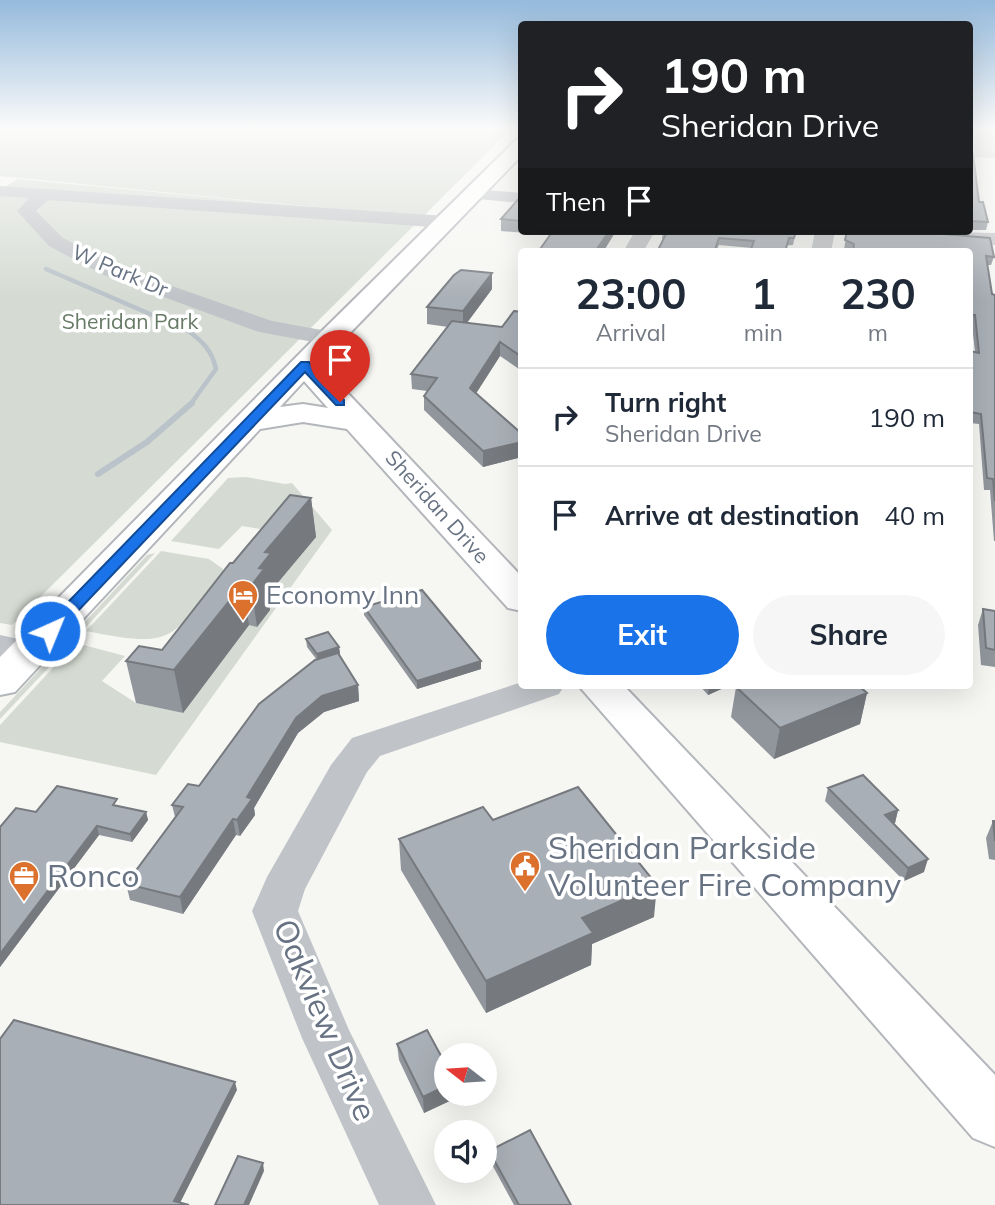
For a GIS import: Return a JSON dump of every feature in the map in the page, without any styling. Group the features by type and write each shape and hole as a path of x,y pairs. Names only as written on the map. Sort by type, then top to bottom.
{"main road":[{"path":"0,682 15,649 251,421 481,186"},
{"name":"Sheridan Drive","path":"305,365 518,596"},
{"path":"251,421 303,413 359,421"},
{"path":"603,689 995,1118"}],"street":[{"path":"0,191 446,222"},
{"name":"W Park Dr","path":"44,194 26,211 56,242 79,256 229,315 267,327 330,338"},
{"path":"473,194 518,198"},
{"path":"950,235 995,239"},
{"name":"Oakview Drive","path":"408,1205 327,1038 281,934 275,911 283,889 307,844 351,765 366,747 537,689"}],"green space":[{"name":"Sheridan Park","path":"6,186 94,186 416,217 104,186 453,186 12,625 0,623 0,190"},
{"path":"246,477 292,483 332,530 156,775 0,742 0,725 76,643 125,656 102,681 136,703 183,713 249,625 265,609 270,592 315,538 242,526 219,549 171,541 228,478"},
{"path":"161,551 209,559 223,569 223,574 192,613 168,634 138,639 86,631"},
{"path":"155,553 85,628 81,626 147,555"},
{"path":"70,645 0,719 0,712 60,648"}],"building":[{"path":"973,186 977,186 979,202 983,202 988,222 973,221"},
{"path":"518,200 518,221 501,219"},
{"path":"550,235 606,235 598,248 541,248"},
{"path":"666,235 795,235 794,238 789,238 786,248 751,248 754,241 719,238 715,248 659,248"},
{"path":"846,235 954,235 990,238 994,257 986,256 992,294 995,295 995,501 993,479 987,478 981,414 973,413 973,352 979,353 973,315 973,248 854,248 854,244 845,240"},
{"path":"461,270 492,273 463,311 427,307 454,275"},
{"path":"514,311 518,312 518,354 500,342 470,388 518,430 518,443 483,451 424,396 437,378 411,374 452,321 502,327"},
{"path":"290,495 311,498 265,552 271,553 259,568 264,569 251,586 243,584 174,670 126,661 139,646 162,650 230,563 233,563"},
{"path":"422,590 481,661 417,681 364,607"},
{"path":"983,609 995,611 995,650 986,648"},
{"path":"328,632 339,647 317,654 306,639"},
{"path":"338,653 358,685 322,696 296,718 247,797 252,799 237,820 233,819 180,897 126,884 183,807 172,805 188,784 199,786 259,704 315,660"},
{"path":"738,689 862,689 867,693 780,728"},
{"path":"863,775 898,810 885,815 928,859 908,868 828,788"},
{"name":"Ronco","path":"57,786 117,799 113,805 146,812 130,834 97,826 0,954 0,827 16,808 36,812"},
{"name":"Sheridan Parkside Volunteer Fire Company","path":"578,787 657,885 582,918 593,933 486,981 399,839 483,807 493,820"},
{"path":"14,1020 235,1082 174,1201 189,1205 0,1205 0,1039"},
{"path":"427,1030 434,1043 434,1092 423,1097 397,1044"},
{"path":"530,1130 571,1205 519,1205 497,1165 497,1147"},
{"path":"238,1156 263,1163 244,1205 215,1205"}],"waterway":[{"path":"46,269 187,330 202,342 212,356 216,369 191,404"},
{"path":"98,474 147,442 191,404"}],"place":[{"name":"Economy Inn","path":"243,622"},
{"name":"Sheridan Parkside Volunteer Fire Company","path":"525,893"},
{"name":"Ronco","path":"24,903"}],"route":[{"path":"50,631 305,365 340,402"}]}
